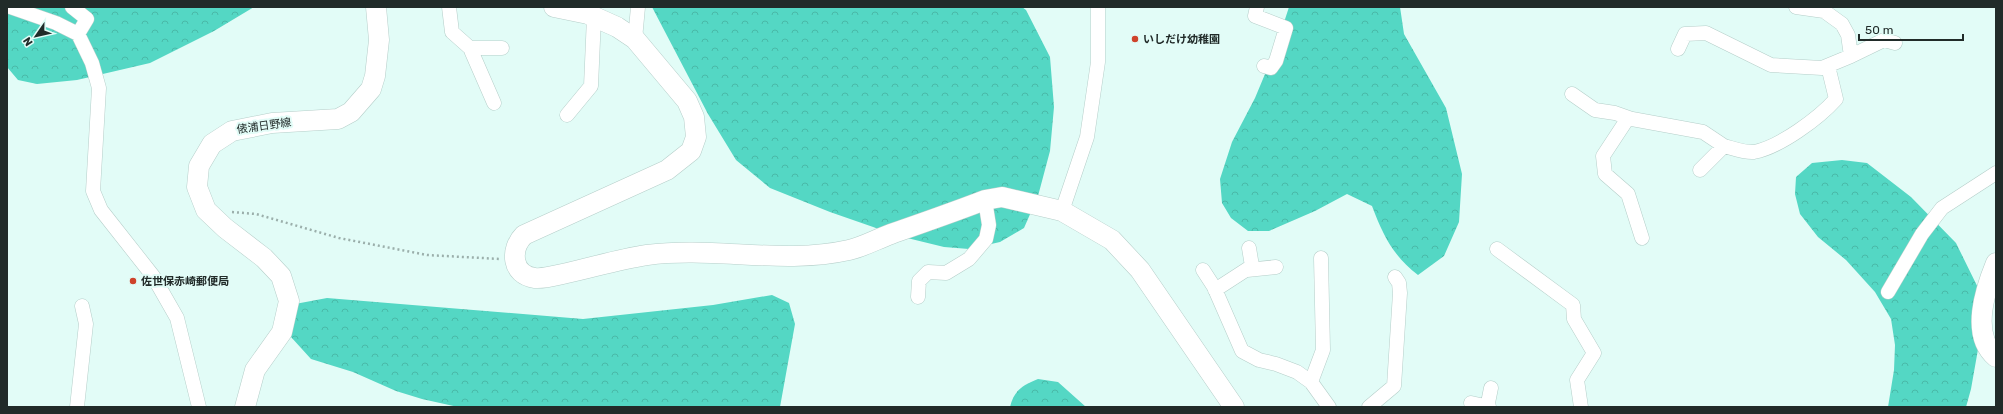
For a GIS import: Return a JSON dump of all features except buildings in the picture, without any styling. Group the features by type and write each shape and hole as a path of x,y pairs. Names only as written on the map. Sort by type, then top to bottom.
{"street":[{"path":"10,7 56,23 78,34 92,63 99,88 93,191 101,210 153,276 177,318 199,407"},
{"path":"72,7 87,19 78,34"},
{"name":"俵浦日野線","path":"245,407 255,370 282,332 289,301 281,276 264,258 225,228 206,210 197,187 199,166 212,144 232,131 272,123 338,119 351,112 371,89 375,76 380,40 376,7"},
{"path":"449,7 452,32 470,48 494,103"},
{"path":"554,7 567,8 594,17 618,27 635,40 687,101 694,117 696,137 691,151 667,170 524,235 518,241 514,260 519,269 534,278 551,277 647,255 687,253 790,256 849,250 985,200 1002,197 1062,211 1112,240 1140,270 1234,407"},
{"path":"635,40 638,7"},
{"path":"1062,211 1087,137 1098,62 1098,7"},
{"path":"1257,7 1255,16 1286,28 1276,61 1271,68 1264,66"},
{"path":"1796,7 1824,11 1842,24 1848,35 1850,56"},
{"path":"567,115 591,86 594,17"},
{"path":"1678,50 1685,34 1706,33 1771,65 1822,68 1884,40 1895,44"},
{"path":"470,48 502,48"},
{"path":"1572,94 1595,110 1615,113 1628,118 1703,132 1724,146 1753,152 1786,140 1836,99 1828,66"},
{"path":"1628,118 1603,156 1605,174 1628,194 1642,238"},
{"path":"1700,170 1724,146"},
{"path":"1888,292 1922,234 1942,208 1996,173"},
{"path":"918,297 919,281 928,272 946,272 969,259 986,239 989,224 985,200"},
{"path":"1215,290 1252,266 1249,248"},
{"path":"1497,249 1573,305 1574,319 1594,353 1577,380 1581,407"},
{"path":"1311,382 1323,350 1321,258"},
{"path":"1996,263 1991,286 1982,309 1984,341 1996,357"},
{"path":"1247,270 1276,267"},
{"path":"1203,270 1215,290 1242,352 1259,360 1276,364 1297,372 1311,382 1329,407"},
{"path":"1369,407 1394,386 1400,293 1399,283 1395,277"},
{"path":"77,407 86,324 82,306"},
{"path":"1471,403 1489,407 1488,403 1491,388"}],"path":[{"path":"256,214 339,238 427,255 514,260"}],"green space":[{"path":"7,7 254,7 214,31 150,63 77,80 37,84 18,80 7,67"},
{"path":"652,7 1022,7 1026,10 1050,57 1054,107 1050,151 1038,196 1024,228 1000,242 969,249 944,247 899,236 830,212 770,188 736,160 708,114"},
{"path":"1289,7 1400,7 1404,34 1446,108 1462,174 1459,222 1444,256 1418,275 1409,268 1395,252 1380,226 1372,206 1347,194 1315,211 1269,231 1248,231 1231,218 1222,203 1220,179 1232,142 1255,98 1275,50"},
{"path":"1842,160 1867,163 1911,197 1956,243 1986,304 1971,389 1966,407 1888,407 1894,370 1895,345 1891,319 1875,292 1846,260 1818,237 1800,214 1795,194 1796,177 1812,163"},
{"path":"772,295 789,303 795,324 780,407 458,407 422,399 396,391 353,372 311,359 291,337 288,324 295,304 327,298 583,319 713,305"},
{"path":"1038,379 1058,382 1086,407 1010,407 1014,396 1020,389"}],"place":[{"name":"いしだけ幼稚園","path":"1135,39"},
{"name":"佐世保赤崎郵便局","path":"133,281"}]}
